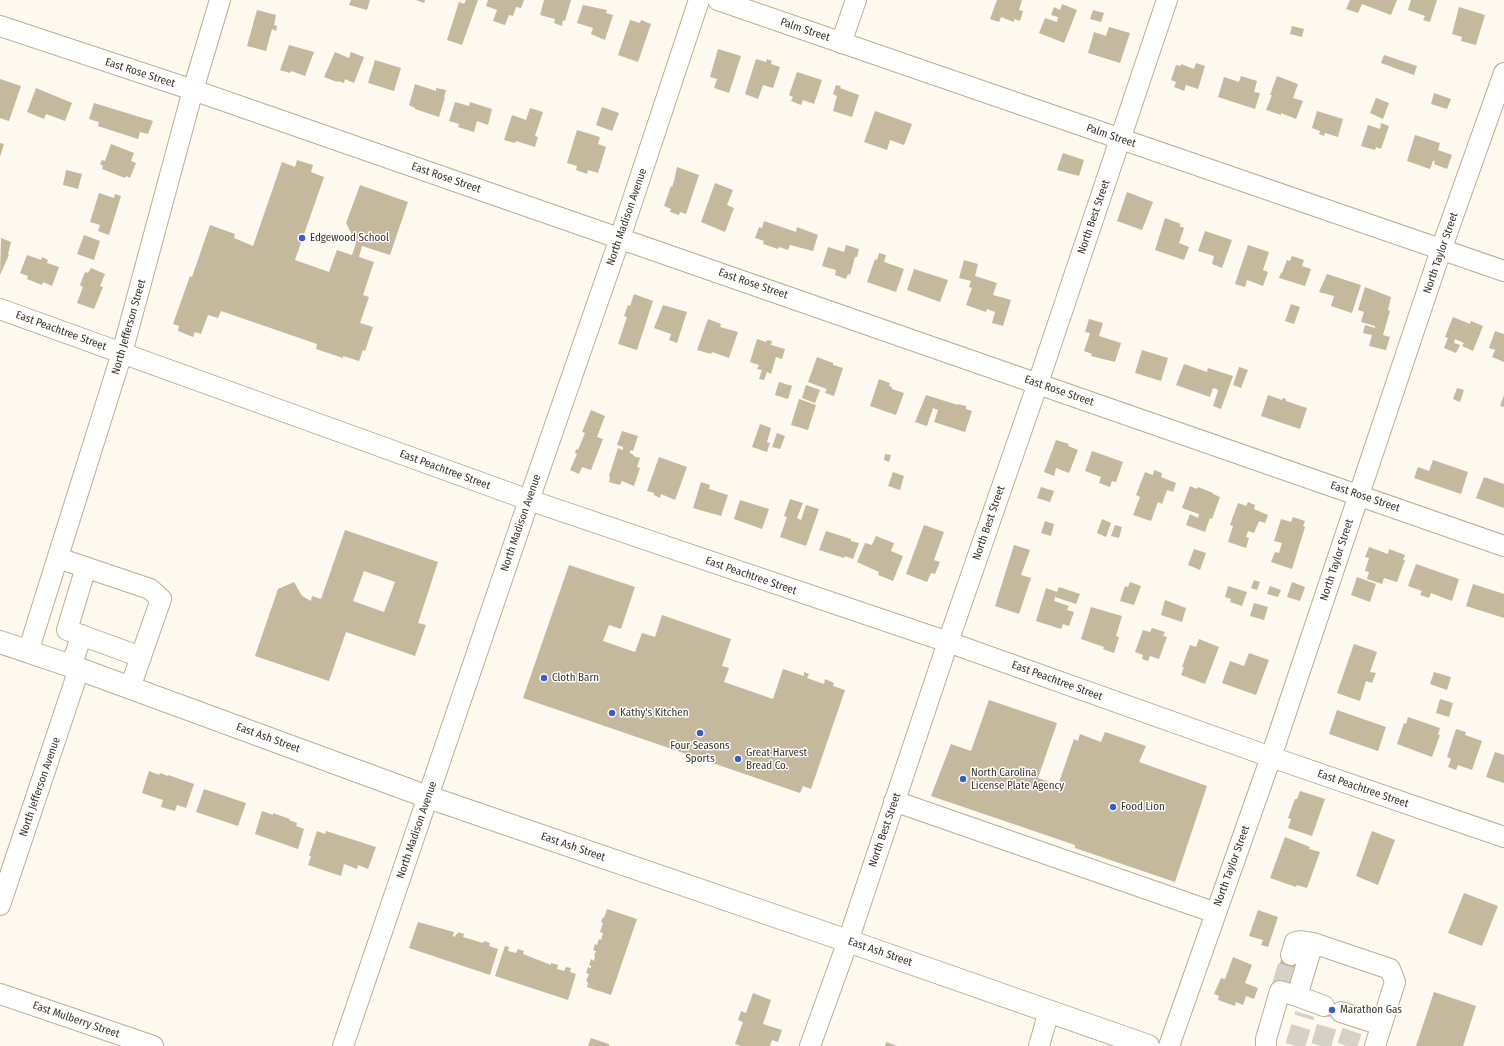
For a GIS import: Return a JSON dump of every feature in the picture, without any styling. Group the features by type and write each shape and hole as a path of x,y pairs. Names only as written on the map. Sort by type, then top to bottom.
{"main road":[{"name":"East Ash Street","path":"0,642 428,797 1148,1046"}],"street":[{"name":"North Jefferson Street","path":"28,652 122,353 193,90 220,0"},
{"name":"North Madison Avenue","path":"343,1046 528,500 620,238 699,0"},
{"name":"Palm Street","path":"718,0 1504,271"},
{"path":"841,42 856,0"},
{"name":"North Best Street","path":"810,1046 848,941 894,801 1038,383 1167,0"},
{"name":"East Rose Street","path":"0,26 193,90 1504,546"},
{"name":"North Taylor Street","path":"1169,1046 1271,757 1358,495 1504,73"},
{"name":"East Peachtree Street","path":"0,309 528,500 948,642 1271,757 1504,837"},
{"path":"58,558 150,589 161,599 130,688"},
{"path":"86,567 67,630 141,657"},
{"path":"43,607 71,616"},
{"name":"North Jefferson Avenue","path":"0,905 75,668 82,635"},
{"path":"894,801 1216,913"},
{"path":"1291,955 1295,942 1301,941 1390,969 1395,982 1375,1046"},
{"path":"1313,944 1316,1006"},
{"name":"East Mulberry Street","path":"0,994 153,1046"},
{"path":"1316,1006 1381,1026"},
{"path":"1266,1046 1266,1039 1316,1006"},
{"path":"1039,1046 1050,1011"}],"building":[{"path":"351,0 370,0 367,10 349,5"},
{"path":"416,0 425,0 424,3"},
{"path":"466,0 478,0 462,45 447,40 459,2 464,4"},
{"path":"488,0 524,0 521,8 516,7 513,16 509,15 505,25 493,21 497,10 486,6"},
{"path":"544,0 571,0 562,26 554,23 555,19 540,15"},
{"path":"997,0 1022,0 1019,10 1023,11 1020,21 1014,19 1014,22 1001,17 999,22 990,19"},
{"path":"1350,0 1397,0 1391,15 1362,4 1358,13 1346,9"},
{"path":"1411,0 1437,0 1430,22 1423,20 1425,16 1408,10"},
{"path":"1062,4 1077,10 1064,43 1039,33 1045,18 1057,22 1058,17 1051,15 1054,7 1060,10"},
{"path":"583,5 607,10 606,13 613,15 605,40 591,34 593,28 577,23"},
{"path":"1459,7 1485,15 1476,45 1461,41 1462,37 1452,34"},
{"path":"257,10 276,15 274,25 277,26 276,31 272,29 266,51 247,46"},
{"path":"1093,10 1104,13 1101,22 1090,19"},
{"path":"630,20 640,23 641,20 651,24 638,62 618,55"},
{"path":"1292,26 1304,29 1302,37 1290,34"},
{"path":"1109,27 1130,33 1120,63 1088,53 1094,32 1106,36"},
{"path":"289,45 314,52 305,76 291,71 290,73 280,70"},
{"path":"718,49 741,56 729,93 714,88 717,79 710,77"},
{"path":"335,52 349,58 351,52 364,57 354,83 345,79 344,83 337,82 324,77"},
{"path":"1384,55 1417,66 1414,75 1381,63"},
{"path":"756,59 766,62 767,59 772,61 771,64 780,67 773,88 763,85 758,99 745,94"},
{"path":"375,60 401,68 394,91 368,83"},
{"path":"1196,63 1205,66 1198,89 1186,85 1184,91 1174,87 1176,82 1171,80 1176,65 1181,66 1181,64 1194,69"},
{"path":"797,72 822,80 814,104 803,100 801,105 791,101 793,97 789,95"},
{"path":"1241,76 1257,81 1254,92 1260,93 1255,109 1218,97 1224,77 1239,82"},
{"path":"1277,76 1298,84 1293,98 1303,101 1296,119 1281,113 1281,115 1266,110"},
{"path":"0,79 21,86 9,121 0,118"},
{"path":"415,84 436,91 436,88 446,90 439,117 415,109 409,105"},
{"path":"836,85 859,95 852,117 833,111 837,96 833,94"},
{"path":"36,88 72,103 65,121 46,114 44,119 27,112"},
{"path":"1434,93 1451,99 1447,109 1431,104"},
{"path":"1376,98 1389,103 1383,119 1370,113"},
{"path":"455,102 469,106 470,102 492,109 488,125 477,121 474,132 458,127 459,124 449,121"},
{"path":"94,103 153,121 148,134 140,132 138,139 98,126 99,122 89,119"},
{"path":"602,107 619,113 612,131 596,125"},
{"path":"530,108 543,112 535,136 538,137 535,147 516,141 515,143 504,140 512,115 526,120"},
{"path":"875,111 912,124 904,145 890,140 887,150 864,142"},
{"path":"1317,111 1343,119 1338,137 1325,133 1324,136 1319,134 1320,131 1312,128"},
{"path":"1381,123 1389,126 1381,149 1376,147 1375,150 1361,146 1368,125 1380,129"},
{"path":"577,130 600,137 598,144 606,147 598,173 588,170 587,174 576,170 577,166 567,163"},
{"path":"1415,135 1440,143 1438,150 1452,155 1447,169 1434,164 1435,161 1433,161 1430,169 1407,161"},
{"path":"0,143 4,144 0,157"},
{"path":"111,144 134,153 131,161 136,163 130,178 126,176 125,178 102,169 103,166 100,164 102,160 105,161"},
{"path":"1063,153 1084,160 1079,176 1057,170"},
{"path":"297,160 313,165 311,172 324,177 295,260 329,272 337,250 352,255 356,243 346,223 360,185 408,202 390,255 362,246 359,257 374,262 363,295 369,297 360,323 373,327 365,351 363,350 359,361 343,356 343,358 316,349 317,344 221,311 218,318 208,315 201,334 195,332 193,337 178,331 179,326 173,324 190,276 192,277 210,225 235,234 234,238 253,246 282,162 295,167"},
{"path":"677,167 699,175 686,214 680,212 679,215 670,212 671,209 664,206 674,181"},
{"path":"66,170 82,174 78,189 63,185"},
{"path":"715,183 733,190 727,205 734,208 725,232 701,222"},
{"path":"1127,192 1153,202 1142,230 1117,221"},
{"path":"99,193 114,198 115,194 121,196 109,235 98,231 100,225 90,222"},
{"path":"1165,218 1181,224 1179,226 1184,228 1179,243 1189,247 1184,260 1155,250"},
{"path":"764,221 796,232 797,227 818,235 813,251 790,245 788,250 779,247 778,249 763,244 764,241 755,238 759,227 762,228"},
{"path":"1205,231 1232,240 1222,268 1212,264 1214,256 1198,251"},
{"path":"84,235 100,241 94,260 77,254"},
{"path":"1,238 11,242 9,255 0,275"},
{"path":"846,245 859,249 850,275 848,274 846,279 835,275 836,270 822,266 828,247 844,252"},
{"path":"1248,245 1269,252 1263,270 1268,272 1263,286 1247,280 1245,287 1235,284"},
{"path":"879,253 886,255 884,262 904,269 896,292 867,282 875,259 877,260"},
{"path":"27,255 41,260 42,257 48,260 47,263 59,267 52,286 43,282 42,285 27,279 28,276 20,273"},
{"path":"1292,256 1304,260 1302,266 1311,269 1305,286 1279,278 1287,260 1290,261"},
{"path":"964,260 978,264 975,276 997,283 993,295 1011,300 1003,326 992,323 995,312 987,309 986,312 966,305 972,288 969,287 971,281 959,278"},
{"path":"91,268 105,274 100,286 103,287 94,309 77,303 83,287 80,285 85,272 88,273"},
{"path":"914,269 948,280 940,302 907,290"},
{"path":"1327,274 1361,285 1352,313 1331,306 1334,296 1319,292"},
{"path":"1365,287 1391,297 1388,310 1390,311 1383,335 1390,337 1386,350 1369,346 1372,335 1363,333 1365,325 1375,328 1375,326 1361,322 1364,312 1358,310"},
{"path":"634,294 653,301 637,350 618,344 627,317 624,316 628,305 630,306"},
{"path":"1291,304 1300,307 1294,324 1285,321"},
{"path":"663,305 687,312 677,343 669,340 671,334 654,328"},
{"path":"1453,317 1470,324 1471,321 1483,326 1473,351 1462,346 1464,343 1455,339 1454,343 1460,345 1456,353 1444,348 1448,338 1445,337"},
{"path":"708,319 721,324 720,327 738,332 729,358 712,352 711,354 697,350"},
{"path":"1089,319 1103,323 1099,336 1121,343 1115,362 1091,356 1092,354 1084,351 1090,333 1085,332"},
{"path":"1495,331 1504,334 1504,362 1492,357 1495,350 1489,348"},
{"path":"757,339 766,342 767,340 772,341 771,345 785,349 782,359 776,357 771,374 767,372 764,380 759,379 762,370 757,369 759,365 750,362"},
{"path":"1142,350 1168,358 1161,381 1135,373"},
{"path":"817,357 843,368 834,396 825,393 827,389 808,382"},
{"path":"1184,364 1207,372 1208,368 1233,376 1221,409 1213,406 1218,391 1217,389 1213,388 1210,397 1176,385"},
{"path":"1239,367 1248,370 1241,388 1233,385"},
{"path":"879,379 890,383 889,386 892,387 892,389 904,393 896,415 870,406"},
{"path":"779,382 792,386 788,399 775,395"},
{"path":"806,385 820,390 815,403 802,398"},
{"path":"1457,388 1464,390 1460,402 1453,399"},
{"path":"926,395 966,406 966,409 972,411 965,432 934,422 938,410 933,408 927,426 915,422"},
{"path":"1268,395 1282,400 1283,398 1286,399 1286,401 1307,408 1300,429 1261,416"},
{"path":"1504,395 1504,407 1500,406"},
{"path":"799,399 816,405 808,430 791,425"},
{"path":"591,410 605,416 597,437 603,439 591,470 582,467 579,474 570,470 577,454 575,453 576,449 578,450 585,433 582,432"},
{"path":"760,424 771,428 767,442 770,443 767,452 752,447"},
{"path":"622,431 638,436 633,451 630,450 630,453 634,455 633,456 640,458 637,467 640,468 634,486 622,481 620,485 609,482 609,476 618,448 623,450 623,447 617,445"},
{"path":"777,433 785,436 780,449 772,447"},
{"path":"1056,440 1069,444 1068,446 1078,450 1069,473 1056,468 1054,476 1044,472"},
{"path":"1092,451 1123,462 1116,482 1112,481 1110,487 1099,483 1101,477 1085,471"},
{"path":"885,454 891,455 889,462 884,460"},
{"path":"659,457 687,467 675,500 661,494 660,498 654,495 654,493 647,491"},
{"path":"1433,460 1468,472 1461,494 1414,478 1418,467 1429,471"},
{"path":"1154,470 1162,473 1161,477 1176,483 1173,492 1167,490 1162,504 1158,502 1151,521 1133,515 1140,497 1136,495 1145,472 1153,475"},
{"path":"893,472 904,476 900,490 888,486"},
{"path":"1484,477 1504,484 1504,508 1476,498"},
{"path":"701,482 710,485 709,489 728,495 721,516 693,508"},
{"path":"1190,486 1197,489 1198,487 1220,497 1212,519 1210,518 1205,532 1186,525 1190,514 1198,518 1199,514 1182,508"},
{"path":"1041,487 1054,491 1050,502 1037,498"},
{"path":"790,499 803,503 797,518 801,520 806,505 819,509 806,546 780,537 787,517 784,516"},
{"path":"740,500 769,509 762,529 734,519"},
{"path":"1248,502 1255,505 1254,509 1268,515 1265,523 1259,521 1254,533 1248,531 1246,537 1249,538 1246,548 1228,542 1233,526 1230,525 1238,503 1246,506"},
{"path":"1293,517 1305,521 1303,526 1305,527 1292,569 1271,562 1275,552 1279,553 1282,543 1274,541 1281,519 1291,522"},
{"path":"1102,519 1111,523 1106,537 1097,533"},
{"path":"1045,521 1054,524 1051,536 1041,533"},
{"path":"924,525 944,532 934,560 940,562 935,574 931,573 927,582 906,574"},
{"path":"1115,525 1122,527 1119,538 1111,536"},
{"path":"345,530 438,562 418,623 426,625 415,656 346,632 329,681 255,656 278,589 294,582 302,596 311,601 312,596 321,599","holes":["364,571 395,582 384,612 353,601"]},
{"path":"826,531 859,543 853,559 845,556 844,558 819,550"},
{"path":"876,536 894,543 891,551 903,556 893,581 878,575 879,572 857,562 865,543 872,545"},
{"path":"1014,545 1030,550 1021,575 1031,578 1019,614 995,606"},
{"path":"1369,547 1388,554 1389,549 1405,555 1403,560 1405,560 1397,582 1384,578 1382,584 1367,579 1369,572 1365,571 1369,558 1365,557"},
{"path":"1194,549 1206,553 1200,570 1188,565"},
{"path":"1416,564 1459,579 1452,601 1431,593 1429,598 1420,595 1422,591 1408,586"},
{"path":"569,565 635,587 621,629 609,625 603,641 635,652 642,633 655,637 662,615 731,639 722,666 729,668 724,682 773,699 783,669 804,676 804,672 809,674 807,678 824,684 825,679 834,683 833,686 845,690 811,789 803,786 800,793 523,698"},
{"path":"1357,577 1376,584 1370,602 1351,595"},
{"path":"1254,580 1260,582 1257,590 1251,588"},
{"path":"1130,582 1141,586 1134,605 1120,601 1125,586 1128,587"},
{"path":"1292,582 1305,587 1300,601 1287,597"},
{"path":"1473,584 1504,594 1504,618 1466,606"},
{"path":"1228,586 1247,592 1242,606 1230,602 1231,599 1225,597"},
{"path":"1270,586 1281,590 1278,597 1267,594"},
{"path":"1059,587 1080,594 1076,604 1055,597"},
{"path":"1046,588 1057,592 1054,601 1069,606 1067,610 1074,612 1069,626 1063,624 1061,629 1036,621"},
{"path":"1165,600 1186,608 1182,622 1161,615"},
{"path":"1254,603 1268,607 1264,620 1250,616"},
{"path":"1091,607 1122,616 1116,636 1119,637 1114,653 1103,649 1104,647 1081,639"},
{"path":"1152,628 1165,632 1163,636 1167,637 1159,659 1150,656 1148,661 1142,659 1143,655 1135,652 1143,630 1150,632"},
{"path":"1199,639 1219,647 1205,684 1181,675 1184,667 1182,667 1190,645 1196,647"},
{"path":"1354,644 1377,652 1370,672 1376,673 1372,683 1366,681 1360,701 1337,693"},
{"path":"1249,653 1269,660 1256,695 1222,683 1230,661 1244,666"},
{"path":"1434,672 1451,677 1447,690 1430,684"},
{"path":"1440,699 1453,703 1449,717 1436,713"},
{"path":"989,700 1057,723 1038,778 1058,785 1074,739 1078,741 1080,734 1101,742 1105,732 1146,746 1139,762 1207,786 1175,882 1075,848 1075,845 931,796 951,744 971,751"},
{"path":"1337,710 1386,727 1378,751 1329,734"},
{"path":"1408,717 1440,728 1438,735 1440,735 1432,757 1397,744 1404,723 1406,724"},
{"path":"1456,729 1466,732 1465,735 1482,741 1472,770 1458,765 1456,770 1448,767 1451,759 1447,757"},
{"path":"1495,752 1504,755 1504,783 1486,777"},
{"path":"149,771 159,775 160,773 168,775 194,784 186,808 177,805 175,811 161,807 163,800 142,793"},
{"path":"204,789 246,803 238,826 196,812"},
{"path":"1300,791 1325,799 1312,836 1288,828 1291,819 1288,818 1295,799 1297,799"},
{"path":"262,811 290,819 289,820 297,823 296,826 304,829 298,849 255,834"},
{"path":"317,831 325,834 326,831 376,847 368,869 358,865 357,869 344,864 341,876 308,865 311,856 309,856"},
{"path":"1372,831 1395,840 1378,885 1356,876"},
{"path":"1285,837 1310,847 1309,849 1320,852 1307,888 1297,885 1296,887 1270,878"},
{"path":"1464,893 1498,906 1482,946 1448,933"},
{"path":"607,909 637,919 611,995 587,987 588,982 586,981 589,974 586,973 588,967 591,968 589,965 591,959 594,961 596,951 593,950 595,944 597,945 599,939 601,940 603,933 600,932 603,923 601,922"},
{"path":"1258,910 1278,917 1268,947 1261,945 1263,940 1249,936"},
{"path":"418,922 454,932 453,936 455,937 458,932 464,934 463,937 483,943 484,941 490,943 489,946 498,949 490,975 409,948"},
{"path":"505,946 509,947 508,951 516,953 518,949 524,951 523,954 551,965 551,963 558,965 557,969 564,971 566,967 571,968 570,972 576,974 568,1000 495,976"},
{"path":"1284,952 1298,957 1288,987 1273,982"},
{"path":"1233,957 1252,965 1245,983 1258,988 1254,999 1246,996 1243,1005 1236,1002 1235,1006 1218,1000 1219,996 1214,994 1221,978 1225,979"},
{"path":"1434,992 1476,1006 1463,1046 1416,1046"},
{"path":"753,993 771,1000 763,1024 782,1030 778,1042 772,1040 770,1046 741,1046 735,1044 743,1022 738,1020 741,1011 746,1013"},
{"path":"591,1038 609,1044 609,1046 588,1046"},
{"path":"886,1042 897,1046 885,1046"}],"tunnel":[{"path":"1282,985 1291,955"},
{"path":"1321,1046 1332,1008"},
{"path":"1295,1046 1305,1014"},
{"path":"1347,1046 1352,1031"}],"place":[{"name":"Edgewood School","path":"302,238"},
{"name":"Cloth Barn","path":"544,678"},
{"name":"Kathy's Kitchen","path":"612,713"},
{"name":"Four Seasons Sports","path":"700,733"},
{"name":"Great Harvest Bread Co.","path":"738,759"},
{"name":"North Carolina License Plate Agency","path":"963,779"},
{"name":"Food Lion","path":"1113,807"},
{"name":"Marathon Gas","path":"1332,1010"}]}
